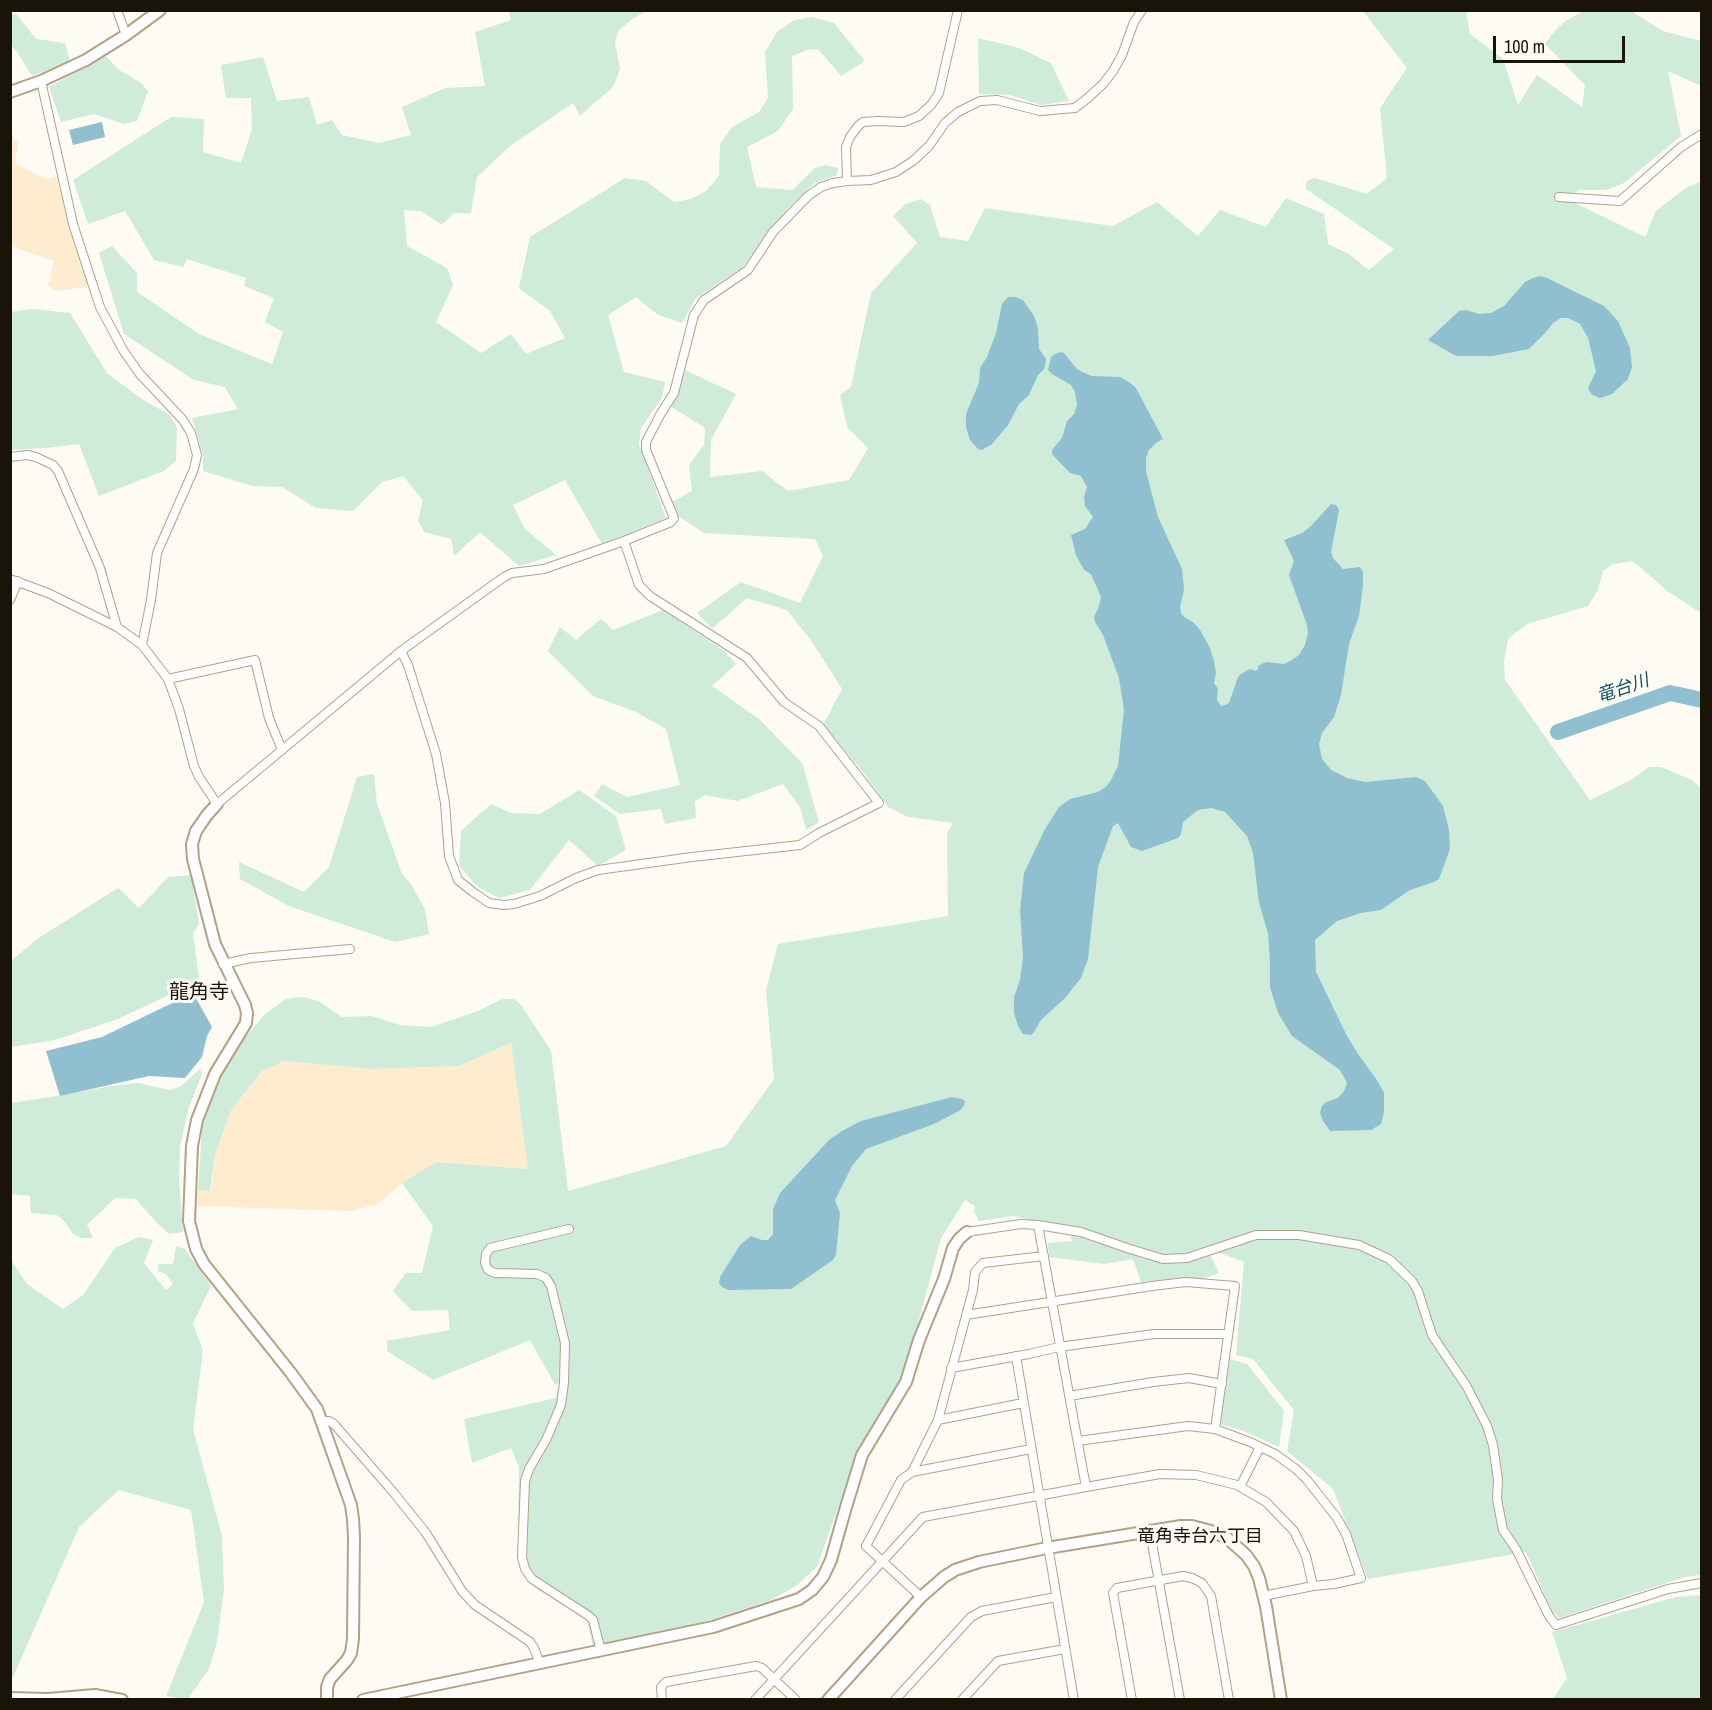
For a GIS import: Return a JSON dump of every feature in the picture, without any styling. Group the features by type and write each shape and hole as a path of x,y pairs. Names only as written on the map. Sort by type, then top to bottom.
{"street":[{"path":"117,10 126,35"},
{"path":"10,92 41,81 86,60 160,10"},
{"path":"847,181 846,147 858,126 863,122 904,122 919,116 931,105 939,93 958,10"},
{"path":"327,1700 327,1687 330,1679 351,1653 354,1537 351,1505 317,1409 304,1389 204,1264 196,1249 189,1221 192,1146 197,1120 215,1074 246,1023 247,1013 215,944 206,912 193,859 192,844 196,831 217,804 401,651 504,577 512,573 544,569 671,522 674,518 646,450 646,442 674,393 694,315 704,300 748,270 773,232 808,196 821,187 847,181 871,180 896,172 913,161 929,146 945,123 958,112 980,101 997,100 1040,111 1075,108 1103,84 1113,71 1122,55 1134,22 1142,10"},
{"path":"41,81 73,224 100,307 123,350 139,373 183,420 191,433 198,455 157,553 142,645"},
{"path":"1559,197 1620,201 1681,147 1701,134"},
{"path":"10,457 27,455 36,457 53,465 58,471 100,568 117,627"},
{"path":"401,651 436,754 445,804 449,856 458,880 489,903 514,904 540,896 598,870 800,845 879,803 819,726 784,702 747,658 650,596 639,585 624,541"},
{"path":"10,600 14,580 48,593 117,627 142,645 168,680 179,710 194,766 217,804"},
{"path":"168,680 255,660 263,697 282,750"},
{"path":"224,964 251,958 350,949"},
{"path":"363,1700 713,1627 799,1599 812,1590 823,1576 831,1560 862,1455 906,1382 953,1248 967,1232 1021,1224 1082,1232 1163,1259 1187,1258 1256,1235 1299,1235 1359,1245 1389,1259 1412,1281 1418,1291 1432,1335 1467,1387 1487,1426 1493,1445 1498,1480 1497,1499 1503,1530 1516,1549 1549,1616 1556,1625 1668,1589 1701,1583"},
{"path":"1038,1225 1086,1487"},
{"path":"569,1229 490,1248 486,1254 485,1263 488,1270 495,1273 537,1274 546,1278 551,1286 566,1343 564,1383 561,1405 525,1481 522,1557 525,1569 532,1579 593,1620 602,1651"},
{"path":"912,1472 938,1420 973,1290 975,1272 983,1263 1044,1256"},
{"path":"966,1316 1186,1282 1235,1286 1215,1429"},
{"path":"951,1368 1059,1347 1154,1334 1228,1334"},
{"path":"1016,1356 1073,1699"},
{"path":"1070,1396 1189,1378 1222,1384"},
{"path":"938,1420 1023,1403"},
{"path":"322,1421 334,1424 394,1492 426,1533 462,1591 475,1605 530,1642 540,1664"},
{"path":"1078,1441 1188,1426 1215,1429 1275,1454 1296,1469 1337,1518 1346,1534 1361,1578 1263,1596"},
{"path":"1240,1487 1260,1447"},
{"path":"921,1597 866,1546 901,1480 912,1472 1031,1449"},
{"path":"755,1700 882,1561 927,1516 1160,1474 1196,1475 1240,1487 1266,1502 1294,1531 1306,1556 1313,1586"},
{"path":"828,1700 921,1597 944,1577 959,1568 1047,1548 1192,1526 1211,1530 1227,1538 1254,1566 1263,1596 1281,1700"},
{"path":"1150,1532 1180,1700"},
{"path":"1132,1700 1113,1593 1117,1588 1183,1576 1202,1583 1211,1596 1229,1700"},
{"path":"895,1700 970,1617 982,1611 1056,1597"},
{"path":"962,1700 998,1661 1065,1649"},
{"path":"662,1700 661,1687 669,1681 756,1666 762,1668 796,1700"},
{"path":"10,1698 48,1699 95,1695 122,1700"}],"shaded area":[{"path":"10,133 18,143 15,163 46,179 59,176 66,217 89,286 58,291 48,286 54,261 11,246"},
{"path":"511,1043 528,1169 436,1162 402,1183 378,1204 349,1211 197,1206 198,1190 211,1190 215,1155 230,1112 262,1071 284,1061 371,1069 459,1066"}],"green space":[{"path":"509,11 646,11 618,31 615,43 620,69 613,87 580,116 573,103 510,146 477,177 471,213 454,213 442,225 421,211 404,210 407,246 447,268 453,285 436,322 481,353 511,334 526,354 565,338 550,311 519,288 530,237 625,178 646,181 674,202 691,199 706,191 719,176 720,144 732,127 759,112 768,98 765,52 777,32 794,20 812,17 834,23 865,61 841,76 818,49 807,50 792,56 793,109 778,131 747,147 756,187 792,190 815,168 826,165 838,168 837,175 815,183 788,208 744,266 696,298 682,323 658,315 636,297 608,315 624,372 665,382 662,398 641,428 639,444 666,518 602,544 565,480 513,505 524,528 556,555 519,566 480,532 454,556 451,539 424,532 418,521 423,500 403,476 382,482 353,511 316,508 282,487 252,486 203,471 203,455 192,418 238,409 225,387 194,380 124,334 99,253 112,246 137,273 137,292 199,334 272,364 283,332 265,322 274,298 244,286 246,278 187,259 183,267 154,260 125,211 88,224 73,180 171,117 204,119 203,152 241,163 252,129 251,98 226,98 221,65 263,57 277,101 309,97 317,125 332,120 342,135 379,143 411,135 402,107 445,88 485,86 475,32 511,20"},
{"path":"1363,11 1466,11 1470,34 1503,59 1518,105 1537,75 1582,107 1585,85 1545,44 1564,22 1584,11 1631,11 1663,31 1701,41 1701,86 1668,71 1681,136 1624,183 1606,190 1579,190 1565,198 1645,237 1656,211 1687,187 1701,182 1701,613 1666,590 1633,561 1613,564 1603,571 1598,590 1588,606 1527,624 1508,639 1504,661 1505,680 1590,800 1631,780 1649,767 1661,767 1692,780 1701,788 1701,1575 1685,1577 1559,1618 1552,1611 1526,1552 1368,1579 1333,1489 1287,1451 1294,1410 1253,1359 1236,1355 1244,1262 1207,1248 1219,1273 1200,1280 1141,1282 1133,1259 1104,1264 1049,1257 1048,1243 1072,1241 1069,1228 1013,1216 979,1221 974,1211 975,1206 965,1200 941,1238 914,1338 899,1382 858,1451 817,1567 796,1586 771,1600 697,1624 593,1647 586,1616 540,1591 529,1582 520,1568 518,1552 519,1467 511,1448 472,1463 464,1419 556,1398 559,1383 555,1385 530,1340 433,1380 387,1351 387,1341 450,1330 448,1310 412,1311 393,1291 406,1273 422,1273 433,1226 402,1183 436,1162 528,1169 511,1043 459,1066 371,1069 284,1061 262,1071 230,1112 215,1155 210,1191 198,1190 202,1129 213,1091 240,1043 265,1014 286,999 303,997 318,1001 342,1017 372,1016 400,1025 431,1027 478,1011 502,999 514,999 521,1005 551,1051 568,1191 726,1146 774,1079 766,990 778,944 948,916 947,834 953,823 908,817 888,807 863,772 823,725 842,689 810,639 787,610 747,598 712,629 697,613 741,582 800,603 823,556 815,539 704,533 672,512 672,502 692,491 689,465 704,445 705,428 670,406 685,370 736,394 711,440 710,477 762,471 788,491 849,480 868,448 847,427 840,395 851,387 871,293 917,243 893,216 906,204 921,199 930,205 940,237 968,241 985,208 1113,226 1157,202 1198,236 1220,210 1266,227 1286,198 1324,214 1328,244 1349,254 1369,270 1394,249 1306,189 1308,180 1315,178 1367,194 1387,178 1380,108 1407,68"},
{"path":"11,13 17,15 36,39 65,43 70,61 32,76 11,45"},
{"path":"978,38 1019,48 1051,63 1069,101 1041,105 1009,95 979,94"},
{"path":"106,56 119,70 141,83 148,91 137,121 124,124 94,114 61,122 49,87"},
{"path":"32,309 70,313 107,373 140,398 170,415 177,428 176,461 164,471 99,496 79,444 11,450 11,312"},
{"path":"663,610 723,650 736,664 712,686 759,719 802,763 819,822 806,830 800,807 783,784 738,801 704,795 695,802 696,818 665,824 661,809 620,814 594,796 602,784 627,797 680,785 666,729 636,712 593,696 548,651 560,627 576,640 601,619 613,630"},
{"path":"374,774 377,804 402,874 411,884 425,910 429,934 395,942 289,906 240,879 239,862 304,892 329,867 357,777"},
{"path":"579,790 616,816 626,850 598,866 569,840 530,890 499,898 478,887 459,866 461,831 491,804 511,813 540,814"},
{"path":"191,875 199,924 193,933 200,986 169,995 118,1019 55,1040 11,1047 11,961 40,937 118,888 139,908 168,877"},
{"path":"200,1069 202,1074 188,1110 180,1147 179,1180 183,1232 169,1234 136,1199 115,1198 87,1225 93,1238 81,1238 73,1234 57,1215 31,1213 30,1196 11,1194 11,1103 138,1083 170,1090 181,1086"},
{"path":"139,1237 153,1240 144,1263 166,1290 173,1284 166,1274 158,1271 158,1264 173,1264 176,1246 185,1249 211,1286 193,1323 203,1351 193,1429 222,1536 224,1589 217,1642 209,1669 188,1699 166,1696 204,1602 191,1510 119,1490 79,1527 13,1677 11,1676 11,1260 27,1284 63,1309 84,1294 115,1248"},
{"path":"1230,1359 1247,1364 1284,1411 1279,1447 1241,1430 1219,1424"},
{"path":"1701,1595 1701,1699 1553,1699 1567,1678 1552,1632 1676,1597"}],"water":[{"path":"102,122 105,137 73,145 69,130"},
{"path":"1540,276 1604,306 1618,321 1630,348 1632,367 1628,379 1612,394 1600,398 1592,395 1588,388 1596,371 1588,338 1580,324 1568,318 1561,318 1553,323 1529,349 1493,356 1456,356 1428,340 1459,311 1491,313 1504,306 1525,282"},
{"path":"1008,297 1023,300 1034,316 1038,328 1039,349 1046,359 1045,366 1029,395 1019,404 1008,425 992,444 982,450 970,440 966,427 966,414 979,383 980,368 996,333 1002,304"},
{"path":"1061,352 1082,372 1092,376 1120,377 1129,382 1136,388 1163,439 1149,450 1146,458 1146,471 1158,517 1182,569 1184,590 1181,613 1200,630 1210,648 1216,673 1214,683 1218,689 1217,700 1221,706 1229,703 1241,674 1250,669 1256,671 1258,666 1266,662 1284,664 1299,655 1308,634 1307,625 1289,575 1294,561 1284,540 1302,533 1331,504 1336,505 1339,510 1331,552 1333,558 1343,569 1360,567 1363,572 1363,586 1359,616 1349,644 1341,695 1334,717 1322,733 1319,744 1322,759 1331,770 1347,778 1365,782 1416,777 1425,781 1443,806 1449,830 1450,849 1439,879 1410,890 1381,910 1361,913 1337,921 1315,940 1316,972 1346,1034 1384,1093 1384,1112 1381,1124 1371,1130 1330,1131 1323,1121 1320,1113 1322,1106 1338,1098 1347,1083 1340,1070 1292,1036 1278,1013 1270,987 1268,933 1259,903 1253,853 1247,836 1225,812 1211,808 1198,810 1183,822 1178,838 1142,851 1131,847 1118,823 1113,826 1098,867 1088,959 1081,978 1065,998 1041,1020 1031,1035 1023,1034 1018,1026 1014,1013 1014,997 1020,980 1023,957 1020,911 1024,873 1045,829 1059,807 1070,799 1098,792 1107,786 1112,778 1118,766 1124,709 1119,678 1103,635 1095,622 1094,617 1101,597 1091,574 1084,570 1076,555 1071,535 1085,529 1093,517 1085,506 1084,497 1087,487 1081,476 1070,473 1052,454 1052,450 1062,438 1067,421 1074,414 1077,405 1075,392 1071,385 1048,370 1051,357"},
{"path":"193,993 212,1027 207,1036 202,1057 185,1078 149,1076 60,1096 46,1051 102,1037"},
{"path":"952,1097 965,1101 959,1111 934,1124 866,1149 852,1166 835,1200 840,1213 836,1255 833,1260 791,1289 728,1290 722,1287 719,1283 720,1277 740,1245 751,1236 768,1240 773,1234 773,1209 780,1193 829,1140 861,1121"}],"waterway":[{"name":"竜台川","path":"1558,732 1670,693 1702,700"}],"district":[{"name":"龍角寺","path":"199,993"},
{"name":"竜角寺台六丁目","path":"1200,1537"}]}
